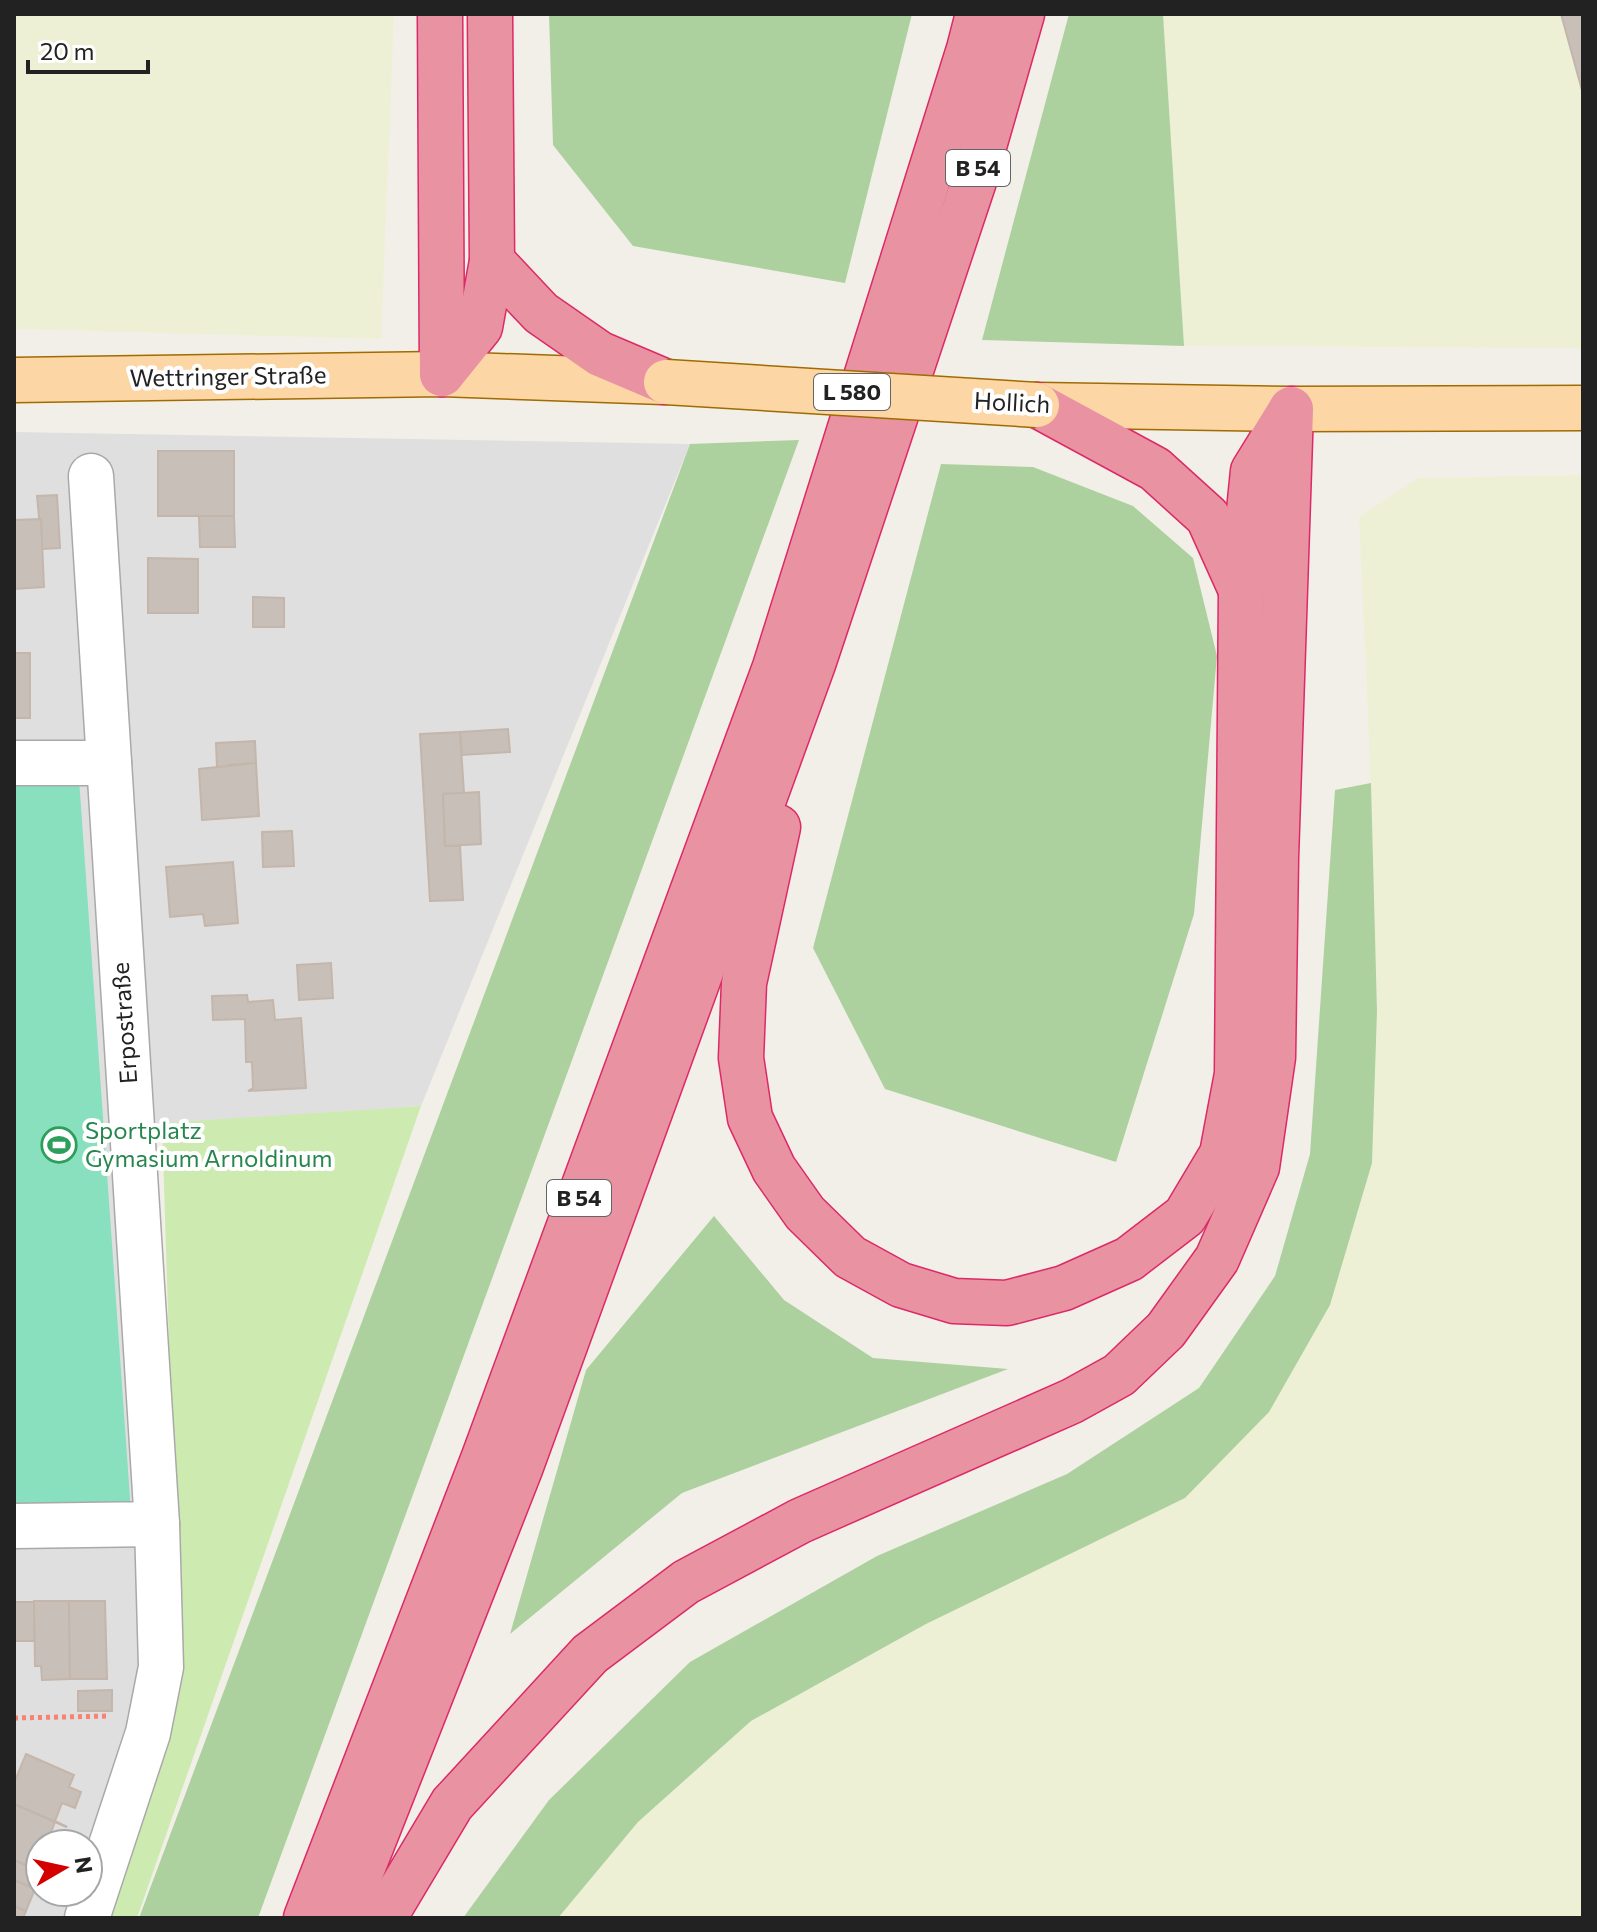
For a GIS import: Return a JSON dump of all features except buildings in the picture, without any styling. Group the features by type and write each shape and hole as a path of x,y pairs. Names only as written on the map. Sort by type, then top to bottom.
{"highway":[{"path":"440,14 442,374"},
{"path":"442,374 480,327 492,261 490,14"},
{"name":"B 54","path":"343,1918 520,1469 813,664 974,181 1022,14"},
{"name":"B 54","path":"306,1918 484,1457 775,667 973,26"},
{"path":"492,261 541,313 600,354 666,382"},
{"path":"1037,405 1155,469 1166,478 1208,517 1241,591"},
{"path":"813,664 744,983 741,1058 750,1118 774,1169 805,1213 850,1257 901,1285 954,1301 1007,1303 1064,1288 1129,1259 1185,1216 1222,1154 1237,1074 1241,591 1253,471 1291,409"},
{"path":"384,1918 452,1804 590,1654 686,1582 800,1521 1072,1401 1119,1375 1166,1330 1217,1259 1257,1167 1273,1057 1276,843 1291,409"}],"main road":[{"name":"Wettringer Straße","path":"14,380 442,374"},
{"name":"Hollich","path":"442,374 666,382 1037,405 1291,409 1583,408"}],"street":[{"name":"Erpostraße","path":"87,1918 152,1716 161,1667 157,1524 91,476"},
{"path":"14,763 109,763"},
{"path":"14,1526 157,1524"}],"path":[{"path":"14,1718 152,1716"}],"shaded area":[{"path":"14,432 690,444 421,1106 123,1127 155,1664 104,1873 104,1828 24,1828 24,1908 95,1908 93,1918 14,1918"}],"green space":[{"path":"14,14 394,14 381,339 14,329"},
{"path":"549,14 912,14 845,283 633,246 553,145"},
{"path":"1069,14 1163,14 1184,346 982,340"},
{"path":"1163,14 1583,14 1583,348 1184,346"},
{"path":"799,440 258,1918 139,1918 690,444"},
{"path":"941,464 1033,467 1133,506 1193,558 1217,656 1194,914 1116,1162 885,1089 813,948"},
{"path":"1583,475 1583,1918 558,1918 638,1822 751,1721 926,1624 1269,1412 1377,1011 1359,517 1418,478"},
{"name":"Sportplatz Gymasium Arnoldinum","path":"14,778 79,779 131,1512 14,1513"},
{"path":"1371,783 1377,1011 1372,1163 1330,1305 1269,1412 1185,1498 926,1624 751,1721 638,1822 558,1918 463,1918 549,1800 690,1662 877,1556 1067,1474 1199,1388 1275,1276 1310,1154 1335,790"},
{"path":"421,1106 137,1918 103,1918 180,1692 162,1123"},
{"path":"714,1216 784,1300 873,1358 1008,1369 682,1493 510,1634 586,1370"}],"place":[{"name":"Sportplatz Gymasium Arnoldinum","path":"59,1145"}]}
